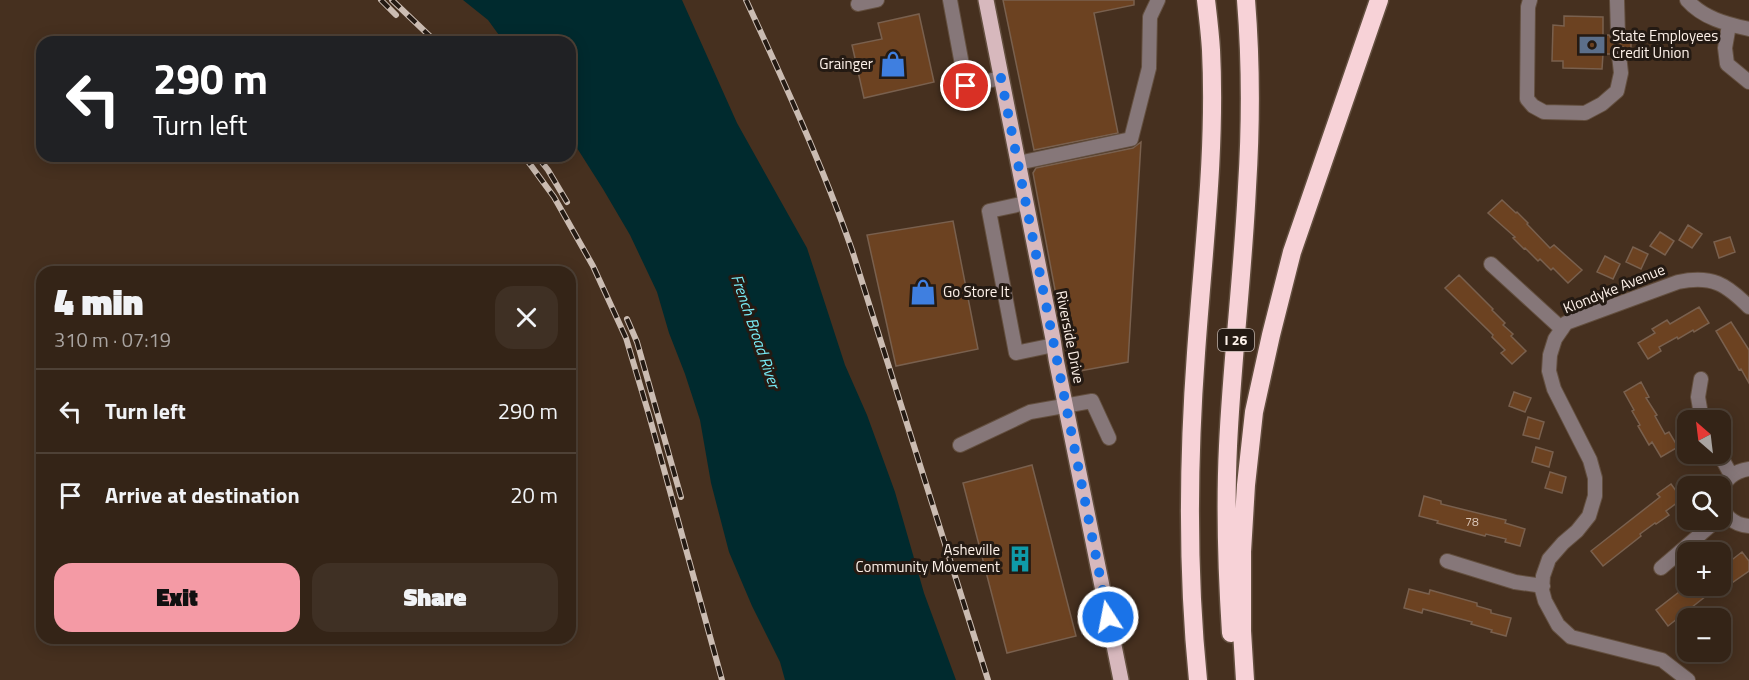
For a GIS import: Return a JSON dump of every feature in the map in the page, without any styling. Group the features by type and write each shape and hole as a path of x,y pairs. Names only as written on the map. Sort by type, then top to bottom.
{"highway":[{"name":"I 26","path":"1198,680 1191,585 1190,512 1195,377 1211,131 1211,50 1206,0"},
{"name":"I 26","path":"1234,680 1228,575 1228,447 1250,122 1250,49 1246,0"},
{"path":"1245,680 1242,632 1242,552 1254,412 1292,252 1379,0"}],"main road":[{"name":"Riverside Drive","path":"986,0 1120,680"}],"street":[{"path":"858,4 877,0"},
{"path":"950,0 966,86 1001,78"},
{"path":"1018,164 1131,139 1149,68 1150,17 1158,0"},
{"path":"1530,0 1527,99 1533,106 1544,112 1584,113 1602,104 1617,91 1621,73 1619,55"},
{"path":"1617,0 1617,35"},
{"path":"1687,0 1700,11 1729,25 1749,29"},
{"path":"1729,25 1725,48 1727,64 1749,82"},
{"path":"1026,203 989,212 1016,353 1054,345"},
{"path":"1491,264 1562,329"},
{"name":"Klondyke Avenue","path":"1542,586 1549,559 1589,516 1595,496 1595,478 1590,460 1554,389 1549,371 1550,355 1555,339 1566,323 1659,288 1695,278 1716,281 1733,292 1749,307"},
{"path":"1700,410 1698,397 1701,379"},
{"path":"960,445 1030,412 1092,401 1109,438"},
{"path":"1725,464 1731,475 1749,469"},
{"path":"1731,519 1749,526"},
{"path":"1661,568 1705,530"},
{"path":"1447,561 1515,582 1542,586 1545,601 1558,626 1571,638 1662,660 1688,680"}],"water":[{"name":"French Broad River","path":"463,0 682,0 737,123 807,248 845,365 867,415 895,492 924,593 956,680 785,680 780,662 752,606 729,552 711,483 700,420 657,292 630,235 576,146 576,36 500,36 488,20"}],"building":[{"path":"1003,0 1134,0 1134,5 1094,13 1118,133 1034,150"},
{"name":"Grainger","path":"919,14 934,82 864,98 852,45 882,39 878,23"},
{"name":"State Employees Credit Union","path":"1564,16 1603,17 1603,35 1609,35 1613,43 1622,43 1627,36 1631,36 1631,55 1628,55 1627,50 1623,47 1617,46 1610,54 1603,54 1602,69 1563,68 1563,61 1552,61 1553,25 1564,26"},
{"path":"1141,142 1128,362 1080,371 1069,364 1033,173 1036,168 1133,148"},
{"path":"1502,200 1528,223 1550,248 1554,245 1582,270 1568,283 1553,268 1551,270 1540,259 1538,261 1524,249 1513,238 1515,237 1488,213"},
{"name":"Go Store It","path":"953,221 978,349 896,366 867,235"},
{"path":"1688,225 1702,234 1692,248 1679,240"},
{"path":"1660,232 1674,241 1665,255 1650,246"},
{"path":"1730,237 1735,252 1719,258 1714,242"},
{"path":"1633,247 1648,254 1641,269 1626,262"},
{"path":"1605,256 1620,264 1613,279 1597,272"},
{"path":"1459,275 1493,309 1505,323 1503,325 1513,334 1511,336 1526,351 1512,364 1501,353 1505,350 1492,337 1493,335 1445,288"},
{"path":"1699,307 1709,323 1659,347 1661,351 1648,359 1638,343 1655,333 1652,329 1667,320 1670,324"},
{"path":"1731,322 1749,350 1749,383 1716,331"},
{"path":"1641,382 1649,397 1646,398 1657,415 1655,416 1665,434 1669,432 1677,448 1661,457 1652,442 1649,445 1638,426 1640,425 1632,411 1634,410 1624,392"},
{"path":"1514,392 1531,398 1525,412 1509,406"},
{"path":"1528,417 1544,422 1539,439 1523,435"},
{"path":"1536,447 1553,452 1549,467 1532,462"},
{"name":"Asheville Community Movement","path":"1032,465 1076,636 1007,653 963,483"},
{"path":"1550,472 1566,477 1562,493 1545,488"},
{"path":"1671,484 1677,492 1677,503 1666,511 1669,515 1640,534 1641,536 1603,566 1591,551 1660,497 1657,494"},
{"path":"1424,496 1441,501 1441,504 1506,520 1505,523 1525,529 1520,546 1505,542 1506,539 1486,534 1485,536 1419,516"},
{"path":"1742,552 1749,561 1749,571 1731,583 1731,560"},
{"path":"1409,589 1429,594 1430,590 1477,603 1477,606 1491,610 1491,613 1511,618 1506,636 1471,624 1472,622 1423,609 1422,613 1404,608"},
{"path":"1677,594 1677,596 1706,596 1691,608 1677,608 1677,619 1668,626 1656,610"}],"railway":[{"path":"381,0 396,15"},
{"path":"392,0 430,36"},
{"path":"746,0 815,155 852,250 988,680"},
{"path":"528,162 554,197 593,266 626,338 722,680"},
{"path":"542,162 567,202"},
{"path":"627,319 637,342 681,497"}],"place":[{"name":"State Employees Credit Union","path":"1592,45"},
{"name":"Grainger","path":"893,64"},
{"name":"Go Store It","path":"923,292"},
{"name":"Asheville Community Movement","path":"1020,559"}],"route":[{"path":"966,86 1001,78 1108,617"}]}
